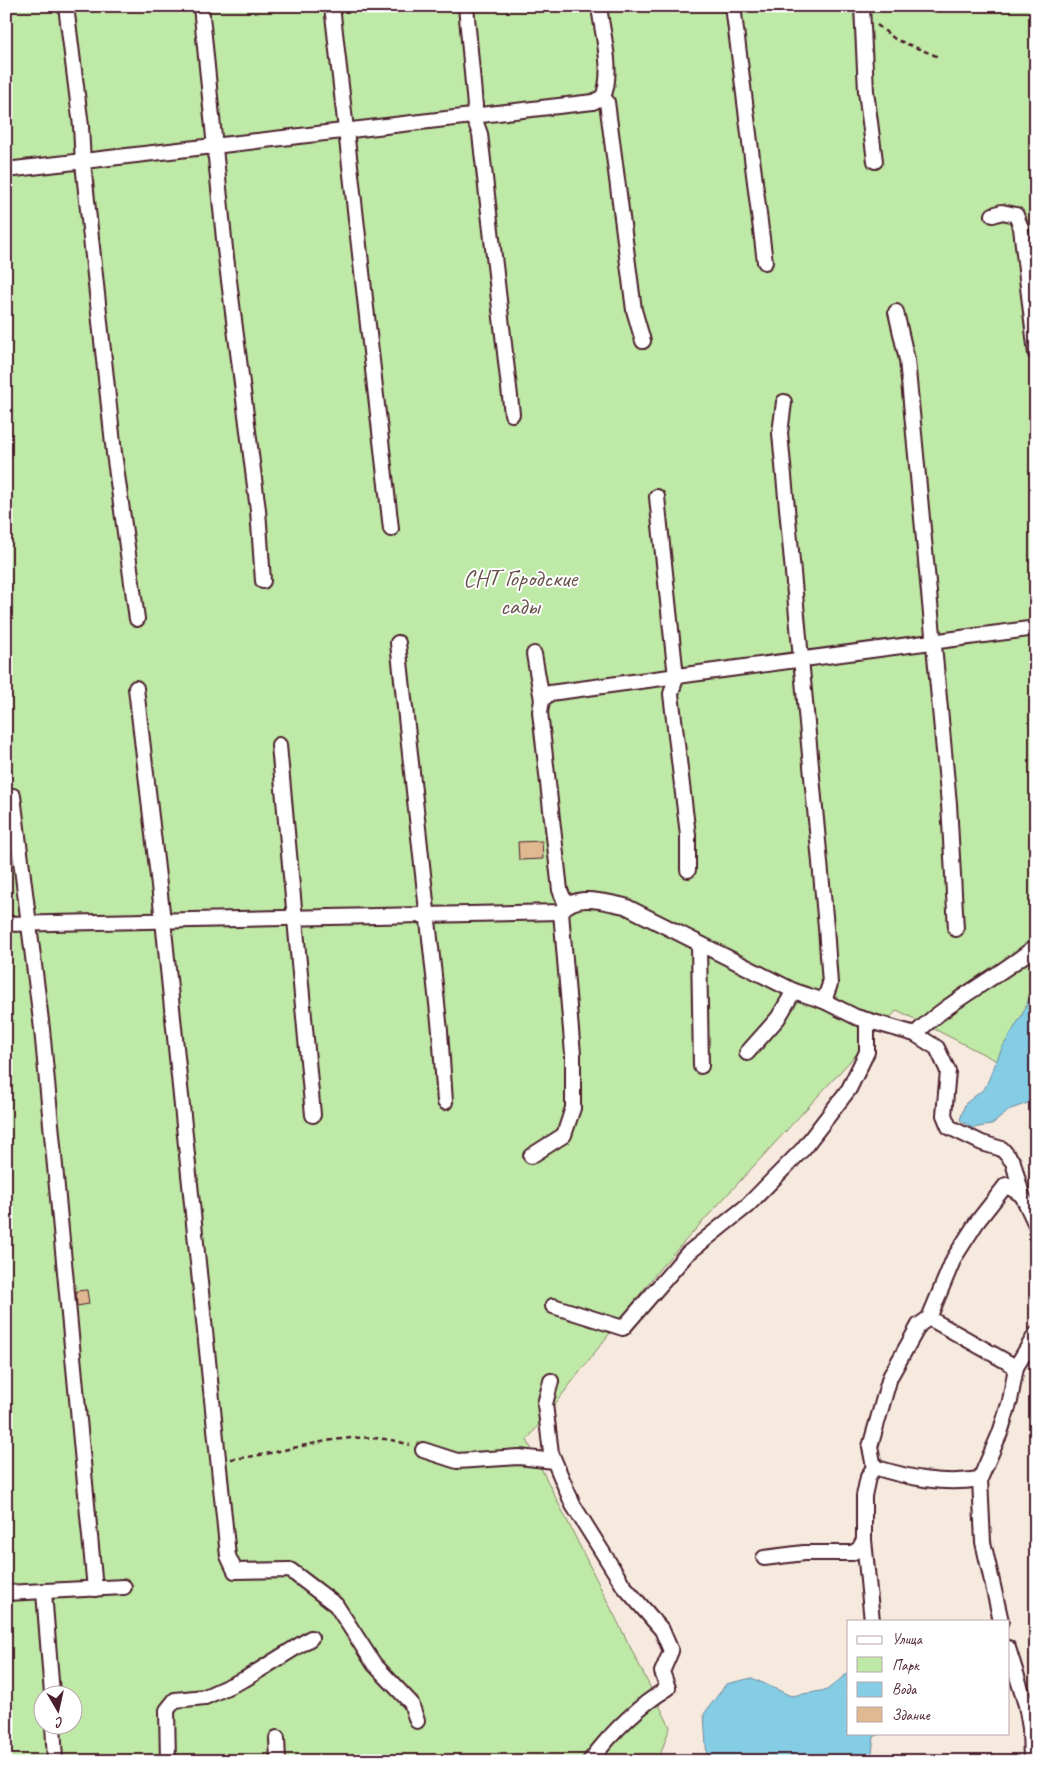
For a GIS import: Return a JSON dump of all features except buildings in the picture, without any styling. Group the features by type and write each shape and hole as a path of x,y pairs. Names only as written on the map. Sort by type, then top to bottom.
{"street":[{"path":"66,6 81,126 83,163 114,453 137,619"},
{"path":"201,6 225,249 258,510 263,581"},
{"path":"332,6 392,529"},
{"path":"466,6 475,106 472,115 480,134 512,414"},
{"path":"6,170 83,163 215,145 593,102 602,97 606,90 606,58 599,6"},
{"path":"733,6 765,262"},
{"path":"862,10 866,91 875,161"},
{"path":"602,97 608,102 634,310 643,341"},
{"path":"993,216 1002,212 1016,215 1021,228 1036,354"},
{"path":"896,312 907,360 949,804 956,929"},
{"path":"784,402 780,433 830,984 824,1000"},
{"path":"657,497 676,677 671,694 688,835 688,870"},
{"path":"542,700 550,693 1036,628"},
{"path":"398,643 440,1031 445,1102"},
{"path":"531,1156 564,1135 573,1108 573,1054 563,908 543,742 540,712 542,700 534,654"},
{"path":"136,688 163,920 228,1556 235,1571 290,1570 336,1605 374,1664 411,1703 417,1721"},
{"path":"280,745 313,1116"},
{"path":"14,796 42,1029 95,1589"},
{"path":"6,924 294,918 563,908 576,900 601,901 625,906 794,991 824,1000 867,1020 915,1034 937,1048 948,1071 944,1115 949,1127 982,1143 1002,1149 1013,1162 1022,1195 1036,1225"},
{"path":"699,944 701,1066"},
{"path":"915,1034 933,1016 1012,966 1036,946"},
{"path":"747,1053 778,1018 794,991"},
{"path":"553,1306 622,1328 687,1254 748,1205 803,1149 849,1089 867,1052 867,1020"},
{"path":"872,1620 864,1540 864,1496 868,1477 874,1467 870,1447 890,1377 919,1325 929,1318 954,1258 977,1222 1006,1185 1022,1195"},
{"path":"929,1318 1016,1367"},
{"path":"1001,1620 983,1542 980,1479 1000,1433 1010,1401 1016,1367 1036,1334"},
{"path":"551,1381 545,1404 551,1453 573,1505 623,1584 662,1630 671,1651 662,1672 668,1688 645,1702 608,1738 590,1761"},
{"path":"422,1450 457,1461 518,1456 554,1461"},
{"path":"874,1467 904,1476 945,1482 980,1479"},
{"path":"764,1558 804,1552 852,1553 859,1549 864,1540"},
{"path":"6,1593 124,1587"},
{"path":"44,1592 51,1684"},
{"path":"168,1761 168,1710 175,1700 205,1696 246,1679 311,1638"},
{"path":"1010,1654 1026,1705 1030,1728 1030,1761"},
{"path":"54,1734 55,1761"},
{"path":"278,1738 278,1761"}],"path":[{"path":"862,10 895,39 939,57"},
{"path":"218,1460 245,1458 326,1439 370,1437 408,1444 422,1450"}],"green space":[{"name":"СНТ Городские сады","path":"6,6 1036,6 1036,1081 897,1010 661,1267 527,1440 670,1727 658,1761 6,1761"}],"water":[{"path":"1036,983 1036,1100 1011,1109 991,1125 972,1128 960,1120 965,1104 985,1088 1002,1048 1022,1015"},
{"path":"847,1674 847,1734 879,1734 874,1737 871,1761 707,1761 704,1714 726,1684 752,1678 791,1696 827,1690"}]}
